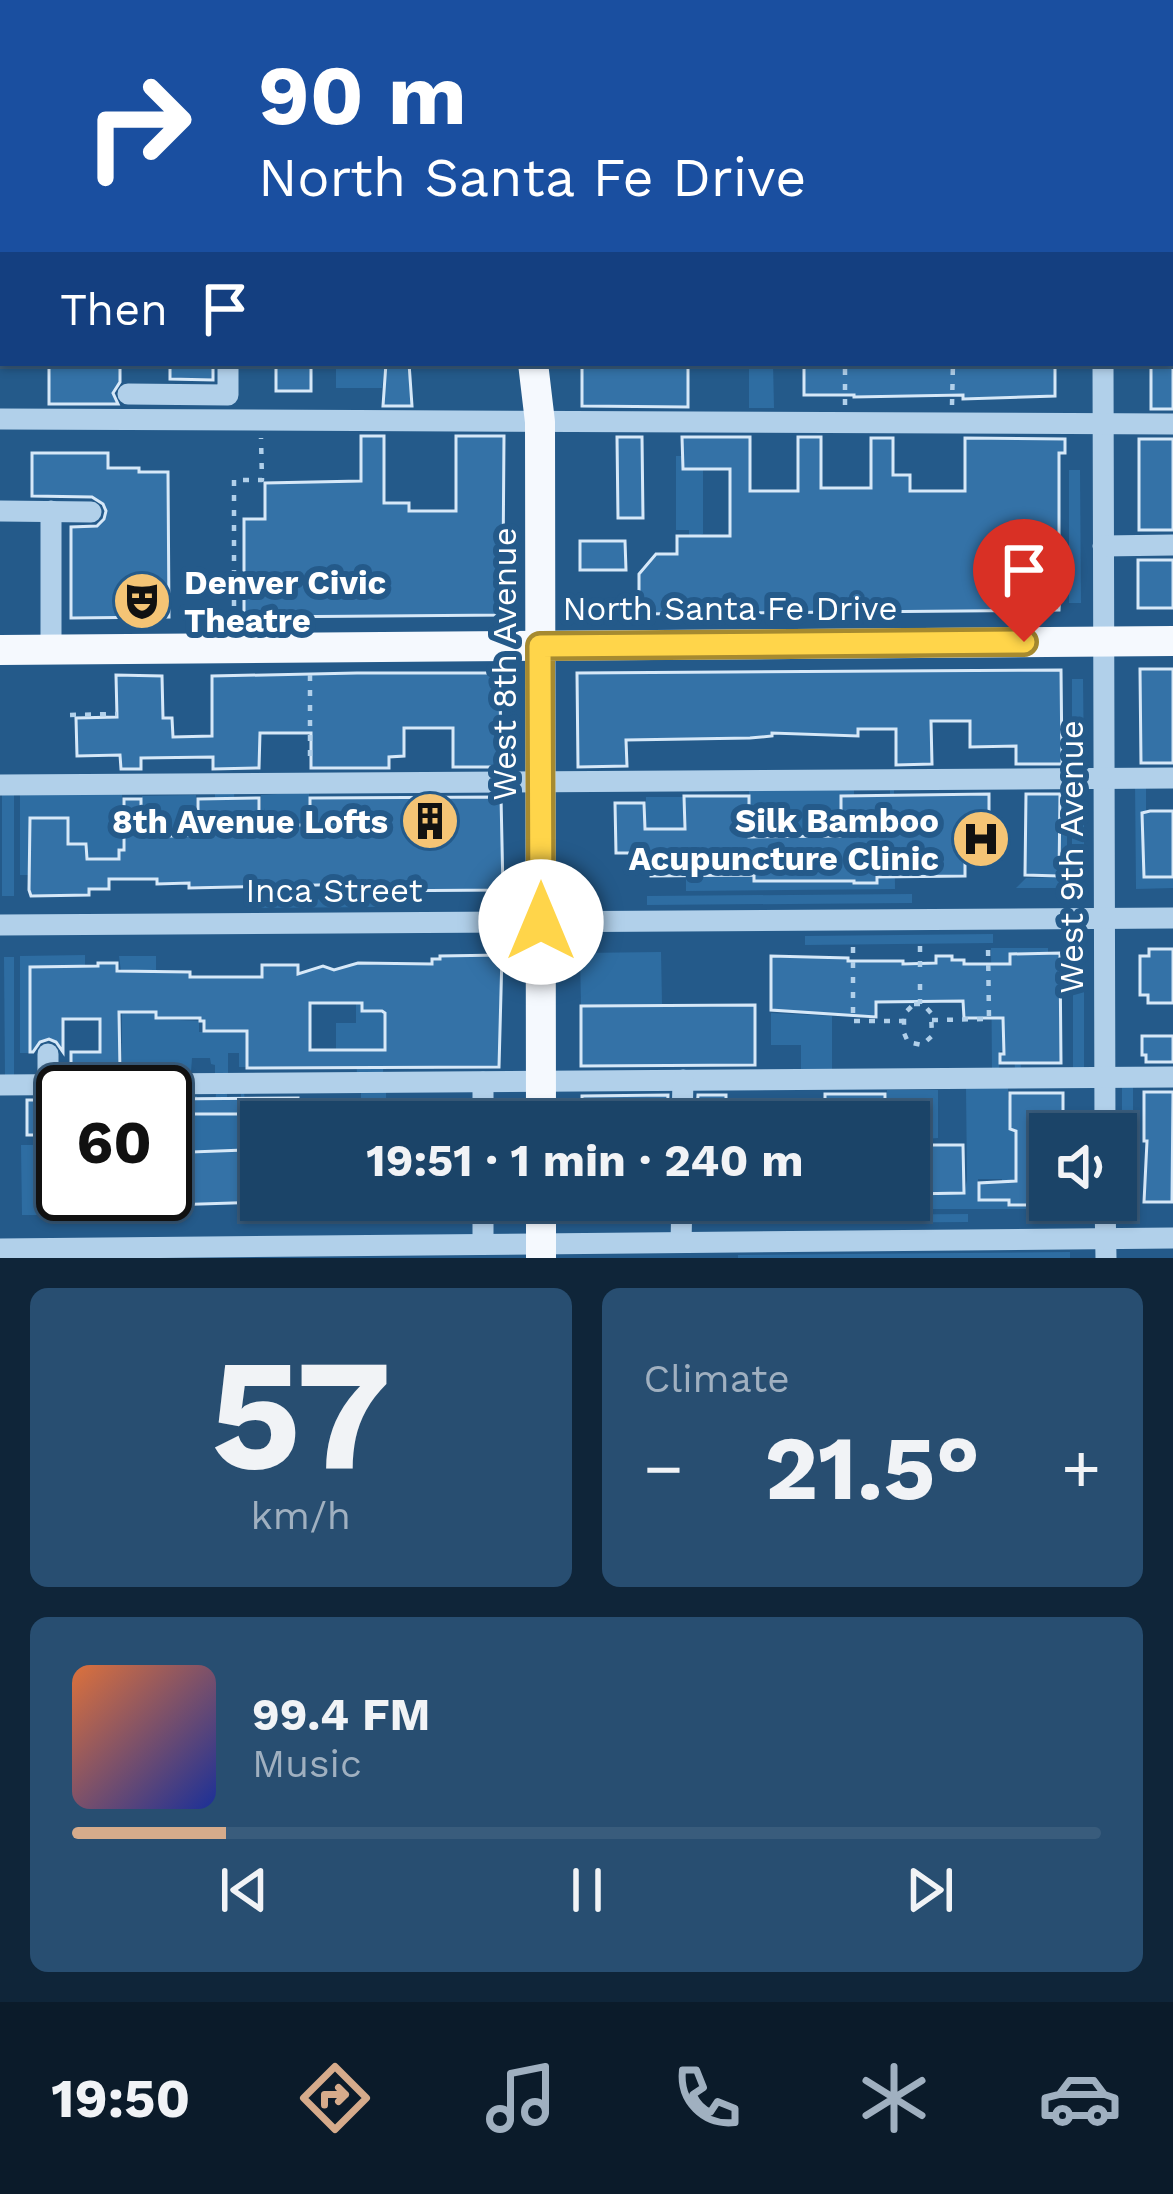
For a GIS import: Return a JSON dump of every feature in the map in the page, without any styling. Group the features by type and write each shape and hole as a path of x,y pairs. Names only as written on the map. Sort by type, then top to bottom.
{"main road":[{"name":"West 8th Avenue","path":"532,366 540,422"},
{"name":"West 8th Avenue","path":"541,1101 540,422 547,366"},
{"name":"North Santa Fe Drive","path":"0,650 1173,641"}],"street":[{"path":"128,394 228,395 228,366"},
{"name":"West 9th Avenue","path":"1103,366 1105,1113"},
{"path":"0,419 1173,424"},
{"path":"0,511 91,512"},
{"path":"51,512 51,650"},
{"path":"1103,545 1173,545"},
{"path":"0,784 1173,778"},
{"name":"Inca Street","path":"0,925 1173,917"},
{"path":"48,1054 48,1065"},
{"path":"192,1084 1173,1077"},
{"path":"682,1080 682,1101"},
{"path":"483,1082 483,1101"},
{"path":"0,1085 36,1085"},
{"path":"483,1221 483,1244"},
{"path":"681,1242 682,1221"},
{"path":"0,1249 483,1244 541,1251 681,1242 1106,1248 1173,1238"}],"path":[{"path":"844,423 845,366"},
{"path":"952,366 952,423"},
{"path":"234,621 234,480 262,480 261,420"},
{"path":"310,672 310,783"},
{"path":"70,715 116,714"},
{"path":"920,946 920,975"},
{"path":"932,1020 989,1019 988,946"},
{"path":"853,947 853,1021 904,1021"},
{"path":"920,984 920,1004"},
{"path":"914,1004 930,1009 932,1020 930,1040 917,1046 905,1038 906,1010 914,1004"}],"shaded area":[{"path":"336,366 385,366 382,388 336,388"},
{"path":"749,366 773,366 774,408 749,408"},
{"path":"676,456 682,456 682,470 703,470 700,554 689,554 689,530 676,530"},
{"path":"1069,470 1080,470 1081,603 1069,603"},
{"path":"1072,679 1083,679 1084,766 1080,769 1072,769"},
{"path":"1135,781 1146,781 1143,878 1173,879 1173,888 1136,889"},
{"path":"1072,788 1084,788 1084,888 1072,888"},
{"path":"749,789 854,789 854,795 841,795 841,805 890,811 890,789 894,789 895,889 686,891 686,821 749,820","holes":["757,836 828,836 850,874 880,877 877,884 854,884 853,877 837,876 836,881 825,882 824,876 813,882 802,882 802,876 791,876 790,882 779,882 778,876 766,876 765,882 754,882 753,876 704,876 703,843"]},
{"path":"2,791 14,791 14,896 2,896"},
{"path":"215,792 234,792 235,810 261,810 261,795 309,792 309,813 329,814 358,884 358,895 323,895 323,885 286,823 266,823 264,808 264,836 215,810"},
{"path":"122,794 123,815 142,815 142,796 196,795 196,810 188,811 188,833 167,839 166,835 143,835 142,830 122,830 122,848 119,858 109,859 109,874 97,874 97,858 88,857 88,843 34,843 29,846 28,875 20,875 20,795"},
{"path":"646,797 683,797 683,833 651,828 646,838"},
{"path":"1061,798 1067,798 1067,888 1016,888 1026,878 1061,877"},
{"path":"912,894 912,903 647,905 647,896"},
{"path":"376,899 376,907 257,908 256,900"},
{"path":"993,934 993,943 805,945 805,936"},
{"path":"1084,947 1084,1069 1073,1069 1073,948"},
{"path":"991,948 1048,948 1048,953 1009,953 1009,986 1020,1027 1002,1027 1002,1039 1024,1040 1021,1070 1015,1070 1014,1052 1000,1051 999,1071 992,1071"},
{"path":"661,952 662,1004 581,1005 580,953"},
{"path":"85,955 85,965 79,970 29,966 29,1053 20,1053 20,956"},
{"path":"119,956 156,956 156,970 145,971 141,977 142,1012 155,1013 156,1019 199,1021 199,1032 231,1032 231,986 259,1031 263,1049 247,1049 247,1067 239,1067 239,1053 228,1053 228,1076 215,1077 210,1058 192,1058 192,1065 122,1065"},
{"path":"4,957 14,957 14,1077 5,1077"},
{"path":"356,1004 362,1004 363,1012 405,1014 434,1029 434,1069 409,1069 409,1030 384,1030 383,1075 357,1076 356,1049 336,1049 336,1023 356,1023"},
{"path":"771,1013 832,1016 832,1070 801,1070 801,1045 771,1045"},
{"path":"1122,1086 1133,1086 1133,1113 1122,1113"},
{"path":"966,1087 1008,1087 1008,1100 1014,1101 1010,1128 1015,1129 1015,1181 1002,1199 1002,1179 978,1179 978,1201 1008,1201 1009,1207 1029,1209 930,1209 930,1194 964,1194"},
{"path":"361,1090 386,1090 386,1101 361,1101"},
{"path":"887,1090 938,1090 938,1138 930,1139 930,1101 887,1101"},
{"path":"216,1091 227,1091 227,1114 240,1114 240,1151 192,1169 192,1096 197,1096 197,1114 215,1114"},
{"path":"21,1145 35,1145 36,1215 22,1215"},
{"path":"930,1214 968,1214 968,1222 685,1224 930,1221"},
{"path":"1070,1252 1070,1258 738,1258 738,1255"}],"building":[{"path":"49,366 120,366 120,382 113,393 118,404 49,404"},
{"path":"170,366 213,366 213,380 170,379"},
{"path":"276,366 311,366 311,391 276,391"},
{"path":"386,366 409,366 412,406 383,406"},
{"path":"582,366 688,366 688,407 582,406"},
{"path":"804,366 1055,366 1055,396 804,395"},
{"path":"1151,366 1173,366 1173,409 1151,409"},
{"path":"361,436 384,436 384,503 409,503 409,511 456,511 456,436 504,436 506,615 244,617 244,519 265,519 265,483 361,481"},
{"path":"617,437 642,437 643,518 618,518"},
{"path":"682,437 750,437 750,491 798,491 798,437 821,437 821,488 871,488 871,438 893,438 893,475 910,475 910,491 965,491 965,438 1065,439 1065,453 1059,453 1059,610 639,614 639,574 656,554 677,554 677,536 730,536 730,469 683,469"},
{"path":"1139,439 1173,439 1173,530 1139,530"},
{"path":"32,453 108,453 108,468 168,472 169,617 71,618 71,527 97,526 106,511 92,497 32,496"},
{"path":"580,541 625,541 626,570 580,570"},
{"path":"1138,560 1173,560 1173,608 1138,608"},
{"path":"1140,669 1173,669 1173,763 1141,763"},
{"path":"1061,670 1062,764 1016,764 1016,746 970,747 970,721 931,721 932,764 896,765 896,729 858,729 858,736 772,733 750,738 626,740 627,766 578,767 577,673"},
{"path":"494,673 500,678 501,767 453,767 453,728 404,728 404,756 389,757 389,768 311,768 311,733 260,733 259,768 213,769 213,757 141,758 141,769 121,769 120,755 77,756 76,718 117,717 116,675 162,676 163,718 172,718 173,737 212,736 212,676"},
{"path":"989,794 989,847 965,847 965,876 877,877 877,883 854,883 754,881 754,875 651,876 651,853 616,853 615,803 644,803 645,829 685,829 684,796 749,796 749,837 841,836 841,796"},
{"path":"1026,794 1060,794 1059,876 1025,875"},
{"path":"501,797 503,890 359,891 359,884 189,888 189,883 157,884 157,879 109,879 109,889 89,889 89,895 31,896 29,890 30,818 68,818 68,844 86,844 87,859 119,859 119,850 124,850 124,799 141,799 141,836 179,836 189,835 189,812 198,812 198,799 259,798 259,825 310,825 310,798"},
{"path":"1173,811 1173,877 1144,877 1142,813"},
{"path":"1149,949 1173,949 1173,1003 1148,1003 1148,995 1140,995 1140,956 1149,956"},
{"path":"1060,953 1061,1063 1000,1063 1003,1018 964,1018 963,1001 876,1002 876,1017 771,1010 771,956 903,964 936,963 936,956 952,956 964,964 1010,964 1010,954"},
{"path":"502,955 499,1067 247,1068 247,1031 204,1031 200,1018 156,1018 156,1012 119,1012 120,1065 71,1065 71,1052 100,1052 100,1019 63,1019 63,1052 49,1039 30,1052 30,967 117,963 117,971 262,977 262,965 298,965 298,974 323,966 334,970 358,963 432,964 432,959","holes":["310,1003 362,1003 362,1011 385,1013 385,1050 310,1050"]},
{"path":"755,1005 755,1065 581,1066 581,1006"},
{"path":"1142,1036 1173,1036 1173,1062 1146,1062"},
{"path":"1144,1092 1173,1092 1172,1202 1144,1202"},
{"path":"1010,1093 1063,1093 1063,1113 1029,1113 1029,1205 979,1200 979,1183 1016,1181 1016,1131 1010,1129"},
{"path":"825,1094 885,1094 885,1101 825,1101"},
{"path":"668,1095 668,1101 582,1101 582,1096"},
{"path":"698,1095 726,1095 726,1101 698,1101"},
{"path":"298,1098 240,1101 240,1114 192,1114 192,1099"},
{"path":"27,1100 36,1100 36,1135 27,1135"},
{"path":"930,1145 963,1145 964,1193 930,1194"},
{"path":"240,1150 240,1203 192,1204 192,1152"}],"place":[{"name":"Denver Civic Theatre","path":"142,601"},
{"name":"8th Avenue Lofts","path":"430,821"},
{"name":"Silk Bamboo Acupuncture Clinic","path":"981,839"}],"route":[{"path":"541,922 540,646 1024,642"}]}
